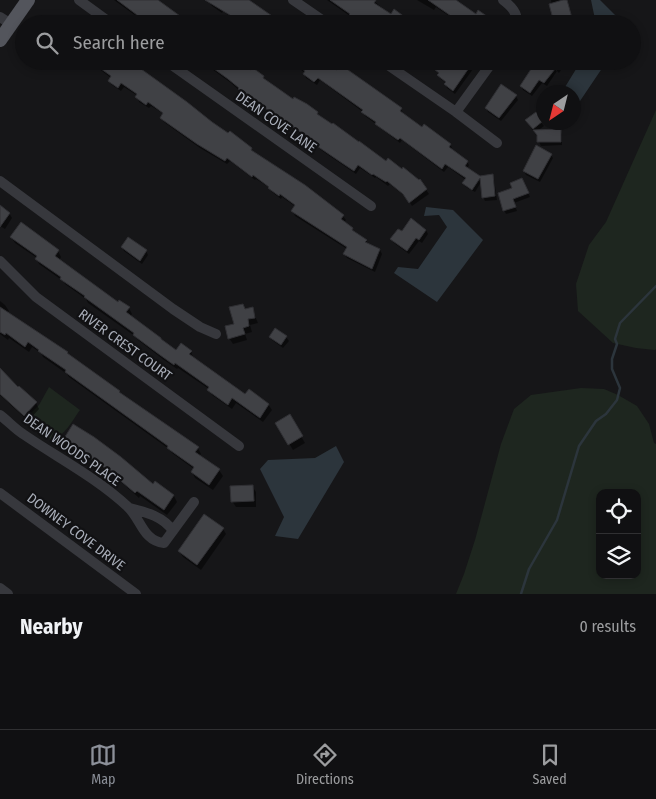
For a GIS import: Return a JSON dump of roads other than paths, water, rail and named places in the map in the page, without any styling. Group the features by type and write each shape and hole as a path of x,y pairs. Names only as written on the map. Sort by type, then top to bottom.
{"main road":[{"path":"0,40 5,21 28,0"}],"street":[{"path":"79,0 100,15"},
{"path":"293,0 315,15"},
{"path":"503,0 510,5 516,15"},
{"name":"DEAN COVE LANE","path":"179,70 371,206"},
{"path":"395,70 497,143"},
{"path":"456,112 486,70"},
{"path":"0,181 173,309 200,327 216,334"},
{"name":"RIVER CREST COURT","path":"0,261 36,297 239,446"},
{"name":"DEAN WOODS PLACE","path":"0,415 22,433 92,479 129,508"},
{"name":"DOWNEY COVE DRIVE","path":"0,493 136,594"},
{"path":"129,508 148,537 164,543 194,502"},
{"path":"129,508 147,513 167,522 173,531"},
{"path":"0,588 8,594"}],"waterway":[{"path":"521,594 529,569 557,520 579,446 596,421 606,414 617,400 620,388 612,369 612,359 617,344 615,339 620,323 656,286"}]}
